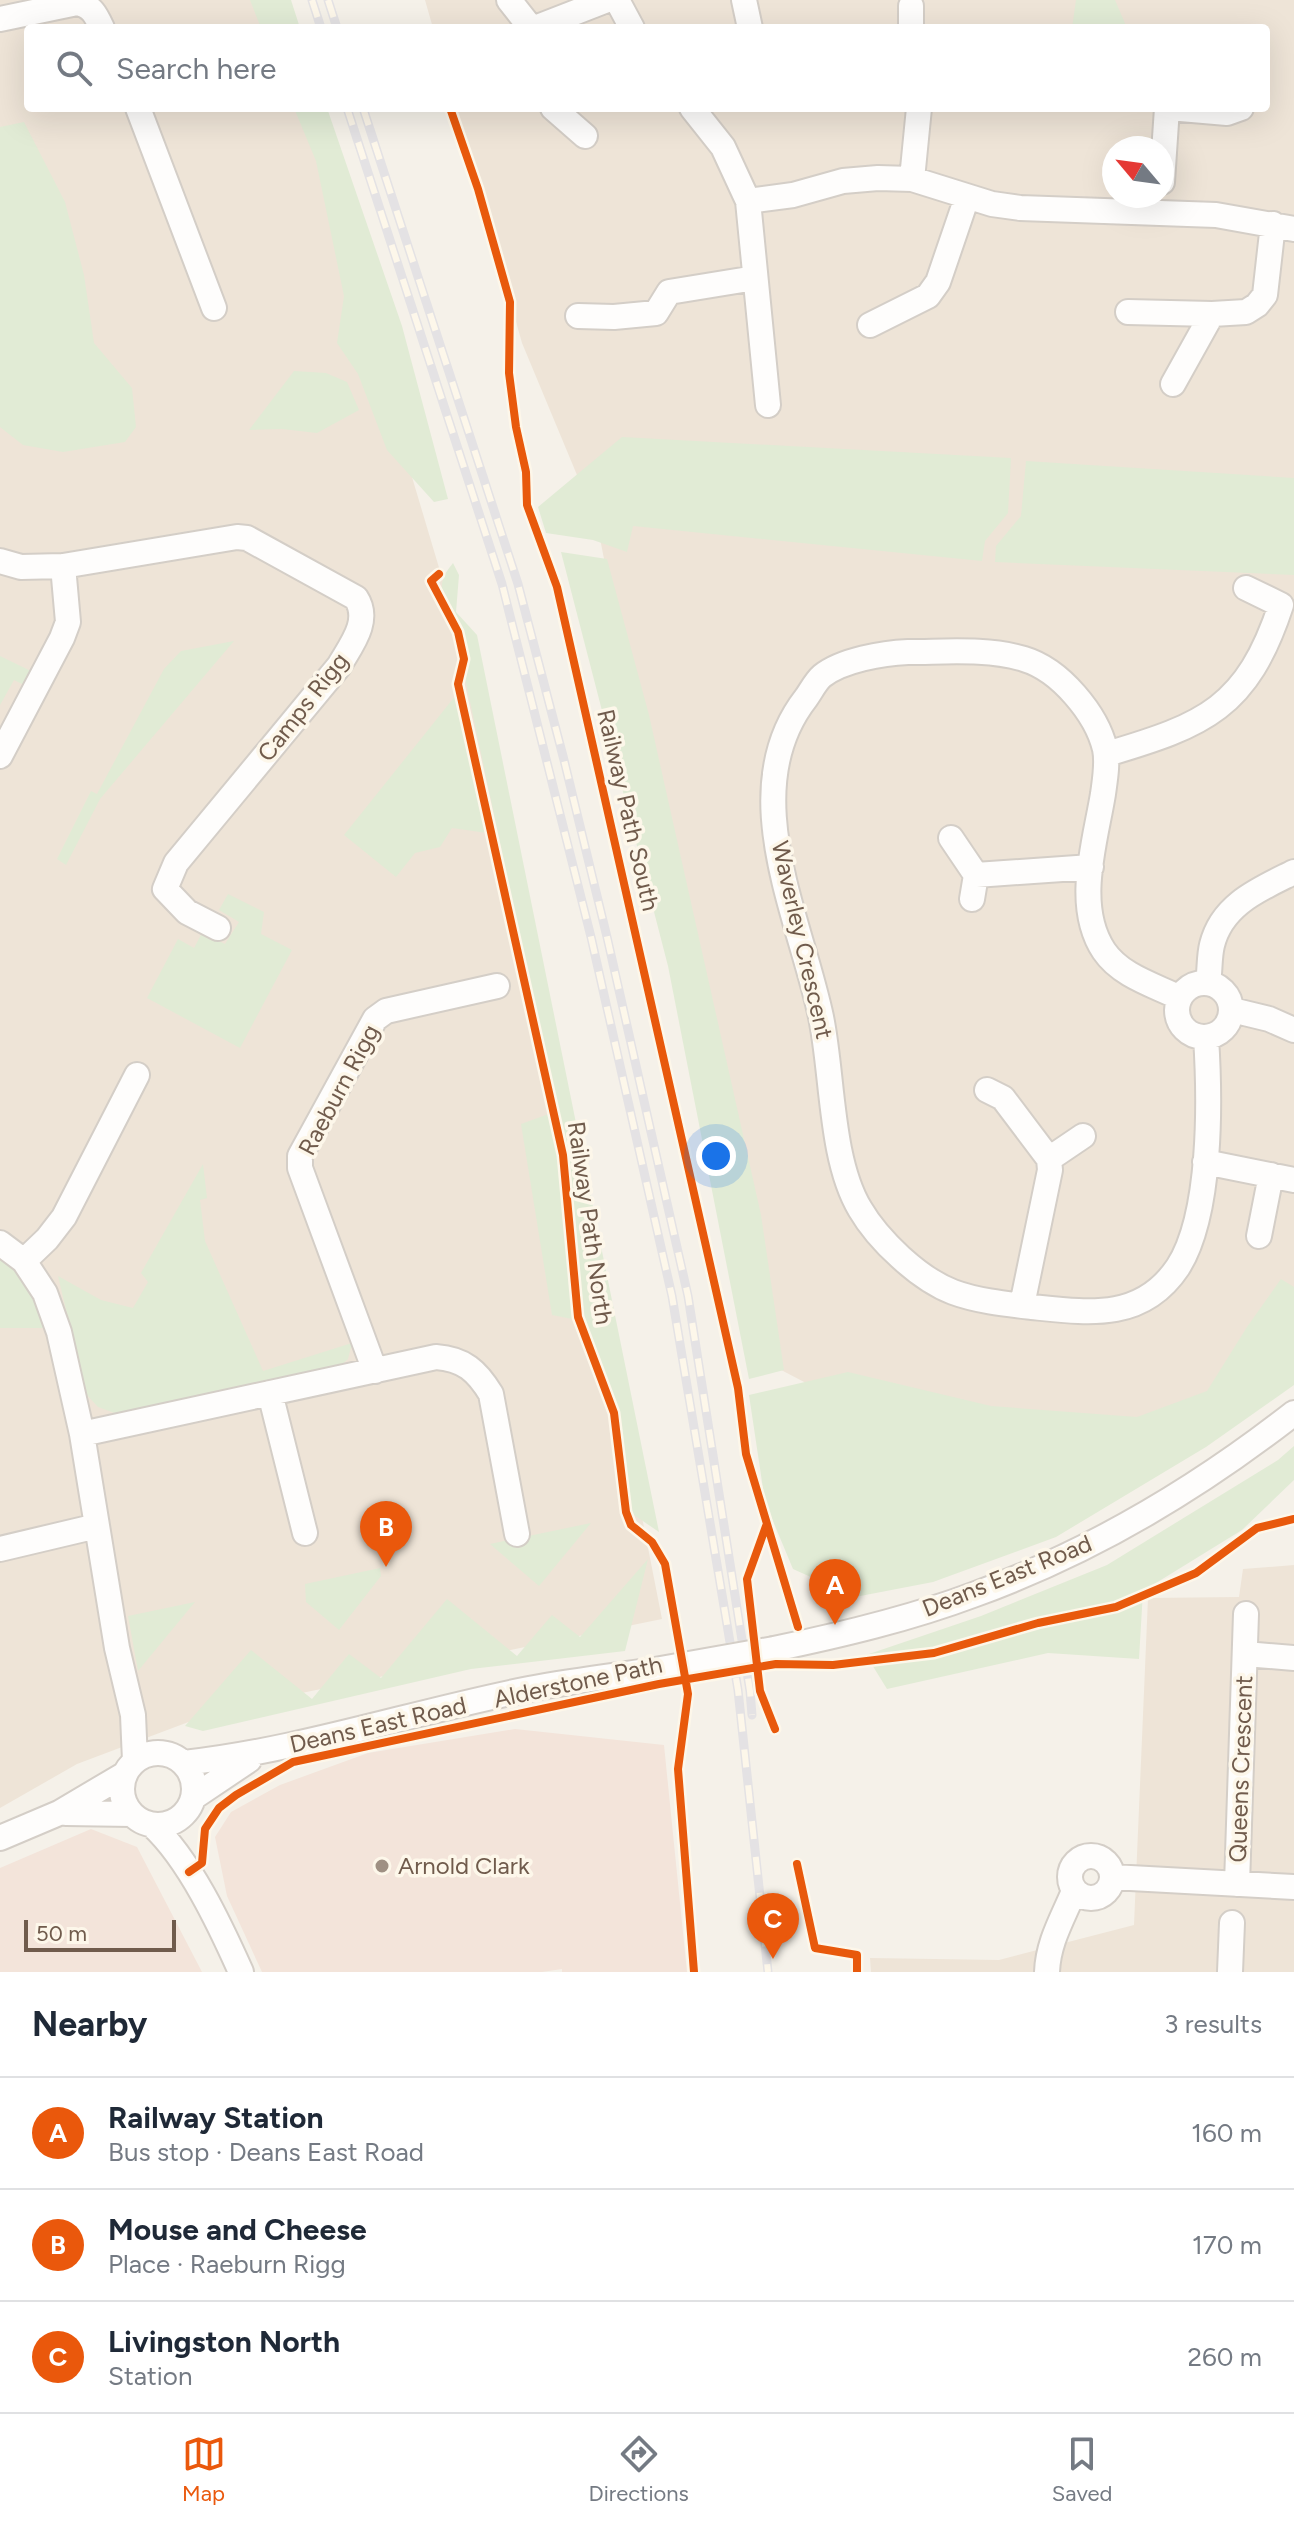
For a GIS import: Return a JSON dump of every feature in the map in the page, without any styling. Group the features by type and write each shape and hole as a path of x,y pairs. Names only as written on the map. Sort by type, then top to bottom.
{"street":[{"path":"509,0 530,24"},
{"path":"544,24 607,0"},
{"path":"617,0 630,24"},
{"path":"744,0 749,24"},
{"path":"0,19 77,3 86,4 93,10 100,24"},
{"path":"140,112 214,308"},
{"path":"558,112 585,136"},
{"path":"695,112 723,147 748,201 768,405"},
{"path":"912,179 919,112"},
{"path":"1166,136 1168,112"},
{"path":"748,201 793,195 843,181 912,179 992,204 1020,208 1102,206"},
{"path":"870,325 928,296 938,282 967,197"},
{"path":"1128,312 1246,312 1265,295 1283,227 1174,207"},
{"path":"578,316 656,313 666,284 755,278"},
{"path":"1173,384 1212,314"},
{"name":"Camps Rigg","path":"0,561 21,567 63,566 237,537 247,538 356,598 361,606 363,616 353,643 339,666 176,863 165,889 187,912 218,928"},
{"path":"0,756 68,622 63,566"},
{"path":"1180,998 1123,971 1105,952 1094,930 1088,892 1107,754 1157,739 1206,718 1246,680 1287,604 1246,588"},
{"name":"Waverley Crescent","path":"1107,754 1098,727 1086,708 1052,673 1025,659 981,652 892,653 852,663 823,676 798,707 778,749 773,788 778,845 784,882 814,983 828,1049 842,1164 860,1211 911,1266 951,1291 983,1300 1091,1313 1117,1310 1142,1301 1161,1286 1178,1265 1189,1244 1205,1162 1210,1103 1206,1037"},
{"path":"951,838 974,887 1091,867"},
{"path":"1208,983 1212,944 1229,912 1248,895 1294,872"},
{"path":"1208,983 1225,992 1231,1000 1232,1010 1224,1029 1206,1037 1194,1036 1179,1022 1176,1005 1180,998 1196,984 1208,983"},
{"name":"Raeburn Rigg","path":"375,1371 300,1168 300,1156 375,1019 386,1011 497,986"},
{"path":"1232,1010 1269,1019 1294,1030"},
{"path":"24,1261 64,1217 137,1075"},
{"path":"987,1090 1003,1098 1049,1159 1050,1170 1022,1305"},
{"path":"1049,1159 1083,1136"},
{"path":"1205,1162 1282,1178 1259,1236"},
{"path":"0,1243 24,1261 45,1293 59,1332 82,1434 117,1648 133,1715 130,1767 122,1795 142,1819 170,1841 241,1972"},
{"path":"82,1434 436,1357 462,1363 480,1376 491,1394 517,1534"},
{"path":"270,1393 305,1533"},
{"name":"Deans East Road","path":"184,1763 265,1751 529,1689 774,1649 902,1618 974,1595 1121,1528 1186,1491 1294,1413"},
{"path":"0,1549 97,1526"},
{"name":"Queens Crescent","path":"1237,1884 1246,1614"},
{"name":"Queens Crescent","path":"1245,1654 1294,1658"},
{"path":"133,1715 161,1752"},
{"name":"Deans East Road","path":"190,1804 224,1775 265,1751"},
{"path":"0,1838 59,1813 151,1753 161,1752 173,1755 184,1763 194,1784 185,1834 189,1872"},
{"path":"59,1813 174,1821 190,1804"},
{"path":"1047,1972 1048,1955 1078,1901 1109,1888 1112,1877 1104,1861 1086,1856 1071,1870 1070,1878 1078,1901"},
{"name":"Queens Crescent","path":"1112,1877 1294,1887"},
{"path":"1230,1972 1232,1923"}],"shaded area":[{"path":"0,0 270,0 277,24 24,24 24,112 303,112 488,732 662,1619 223,1709 77,1764 0,1808"},
{"path":"425,0 1294,0 1294,1344 1209,1407 1052,1455 898,1431 760,1359 597,523 522,343 457,112 1270,112 1270,24 432,24"},
{"path":"1294,1565 1294,1972 871,1972 870,1958 999,1960 1134,1925 1148,1598 1239,1597 1243,1569"},
{"name":"Arnold Clark","path":"515,1729 664,1745 687,1972 562,1972 562,1969 542,1972 262,1972 227,1896 215,1837 231,1812 280,1785 368,1753"},
{"path":"91,1829 137,1847 202,1972 0,1972 0,1868"}],"green space":[{"path":"250,0 291,0 299,24 259,24"},
{"path":"1076,0 1115,0 1125,24 1073,24"},
{"path":"296,112 328,112 402,326 448,499 434,502 387,450 358,374 337,343 344,296 316,161"},
{"path":"24,122 65,202 84,275 94,343 132,388 136,427 125,442 63,452 23,445 0,427 0,127"},
{"path":"294,371 326,373 347,382 359,410 317,433 282,429 249,430"},
{"path":"622,437 1011,458 1008,513 985,541 982,561 633,526 627,552 593,540 546,533 538,507"},
{"path":"1026,461 1294,478 1294,575 995,562 996,546 1021,516"},
{"path":"561,552 607,559 649,715 761,1215 784,1370 749,1379 668,966"},
{"path":"453,563 459,575 456,612 477,635 659,1532 631,1513 627,1503 615,1411 582,1321 552,1315 521,1124 557,1111 464,673 466,647 442,591 444,577"},
{"path":"234,641 100,799 66,865 57,859 91,791 97,794 164,669 181,651"},
{"path":"0,656 35,673 28,687 14,680 0,705"},
{"path":"456,695 487,833 452,828 440,847 415,853 396,877 344,835"},
{"path":"228,894 264,912 261,934 292,950 240,1048 147,998 178,939 194,948 202,933 225,944 239,922 219,910"},
{"path":"203,1164 207,1198 200,1200 205,1241 263,1371 352,1343 348,1359 337,1369 120,1415 98,1407 86,1394 58,1276 101,1300 133,1308 148,1282 141,1273"},
{"path":"0,1256 29,1289 48,1328 0,1328"},
{"path":"1281,1279 1294,1287 1294,1385 1206,1447 1056,1537 933,1582 855,1597 793,1569 765,1502 749,1395 848,1372 991,1406 1137,1417 1207,1391"},
{"path":"1294,1446 1294,1480 1242,1530 1143,1591 1139,1659 1048,1653 887,1689 866,1655 981,1616 1107,1565 1278,1460"},
{"path":"591,1523 539,1586 490,1544"},
{"path":"648,1559 625,1651 471,1669 203,1731 185,1726 251,1650 312,1699 349,1654 381,1678 447,1599 517,1656 552,1615 580,1637"},
{"path":"380,1568 381,1576 339,1630 306,1602 305,1584"},
{"path":"195,1602 138,1671 128,1616"}],"railway":[{"path":"312,0 320,24"},
{"path":"328,0 336,24"},
{"path":"348,112 502,584 591,937 672,1296 738,1690 768,1972"},
{"path":"364,112 518,584 607,937 688,1296 752,1715"}],"cycle path":[{"name":"Railway Path South","path":"451,112 478,189 510,302 509,373 526,472 527,505 557,587 738,1388 746,1454 798,1627"},
{"name":"Railway Path North","path":"439,574 431,581 458,632 464,659 458,684 563,1155 578,1317 614,1413 626,1512 631,1525 652,1542 665,1564 688,1694 678,1769 694,1972"},
{"name":"Alderstone Path","path":"189,1872 202,1863 205,1829 219,1808 293,1762 659,1684 776,1664 833,1665 934,1653 1038,1623 1116,1607 1196,1573 1257,1528 1294,1519"},
{"path":"766,1526 747,1579 760,1691 775,1729"},
{"path":"797,1864 815,1948 857,1955 857,1972"}],"place":[{"name":"Mouse and Cheese","path":"386,1567"},
{"name":"Railway Station","path":"835,1625"},
{"name":"Arnold Clark","path":"382,1866"},
{"name":"Livingston North","path":"773,1959"}]}
